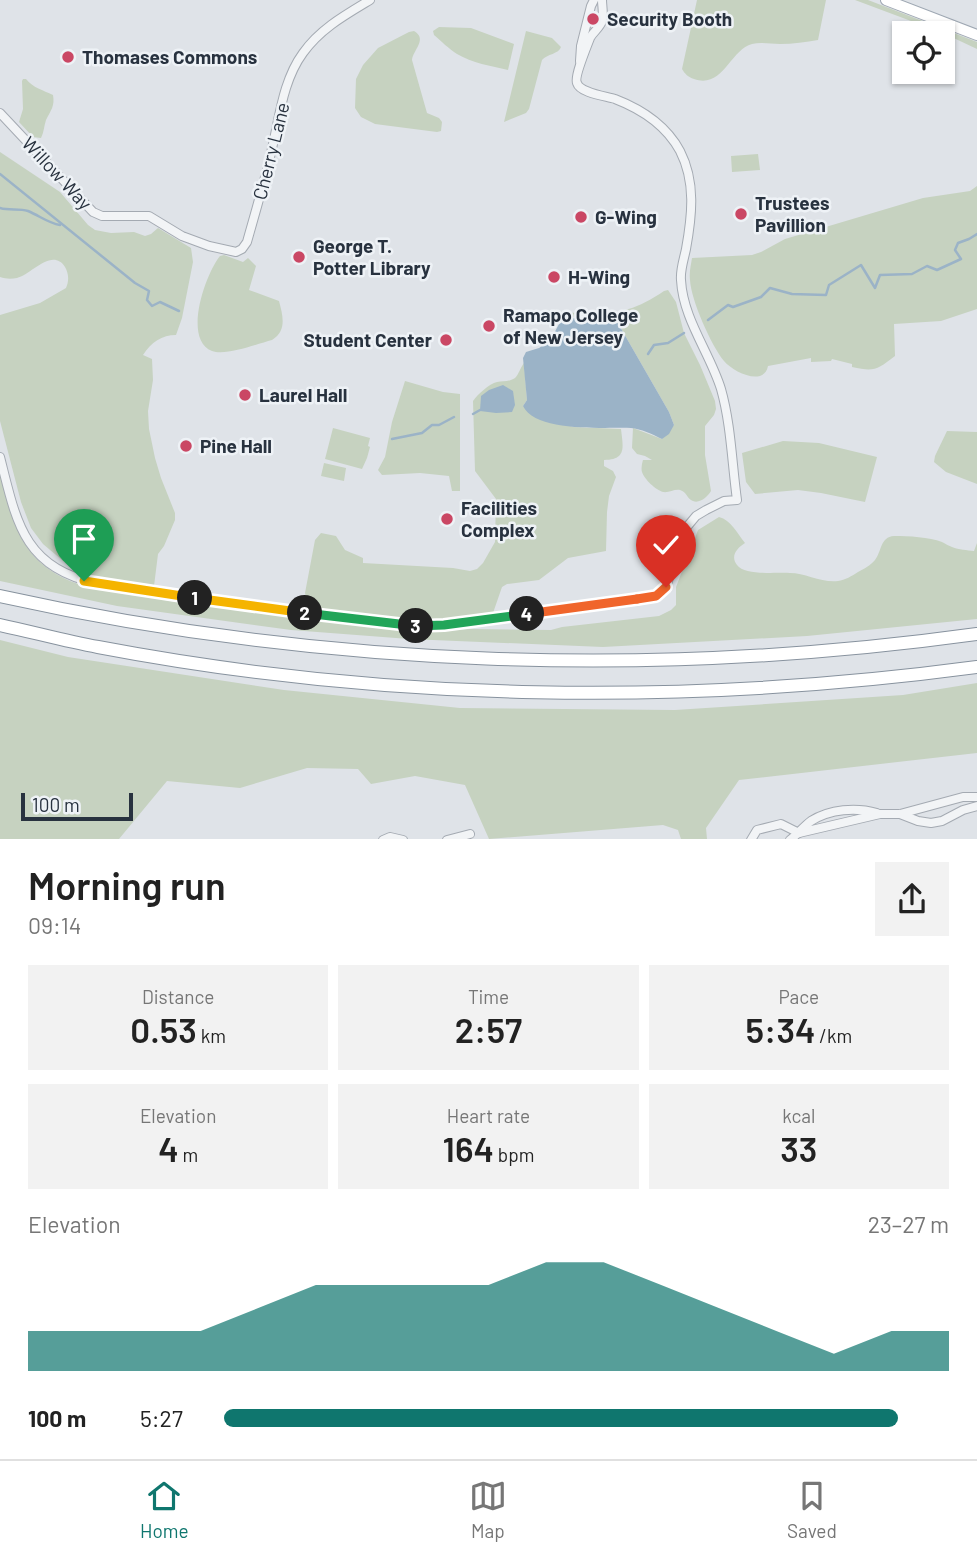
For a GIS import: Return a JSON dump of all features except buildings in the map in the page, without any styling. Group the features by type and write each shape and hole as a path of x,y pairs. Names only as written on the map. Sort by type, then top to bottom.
{"highway":[{"path":"0,596 92,615 228,637 343,649 479,658 589,661 714,658 852,649 977,634"},
{"path":"0,625 97,647 224,667 360,683 476,691 603,693 730,690 855,681 977,667"}],"main road":[{"path":"886,0 977,35"}],"street":[{"name":"Cherry Lane","path":"162,224 182,236 209,246 236,253 242,249 247,242 261,194 292,70 303,52 325,29 370,0"},
{"path":"580,65 581,47 594,0"},
{"path":"0,457 13,508 31,545 50,564 72,577 96,583 416,626 444,625 656,596 666,587 685,528 706,510 724,501 737,500 722,392 688,313 680,277 692,220 687,168 666,131 651,118 634,106 581,89 576,79 590,39 602,24 602,0"},
{"name":"Willow Way","path":"0,113 93,212 102,216 149,216 162,224"},
{"path":"790,839 799,833 880,814 900,814 963,797 977,797"},
{"path":"900,814 918,821 942,821 977,806"},
{"path":"751,839 757,830 781,824 799,833"},
{"path":"447,839 470,834"},
{"path":"383,839 403,839"}],"green space":[{"path":"697,0 826,0 818,40 790,44 752,44 738,53 719,74 704,81 690,77 682,69"},
{"path":"855,0 868,0 922,21 911,21"},
{"path":"439,27 471,28 514,44 508,70 475,62 457,54 434,35 433,31"},
{"path":"414,31 420,41 412,60 427,113 442,122 441,131 437,132 375,124 361,117 355,108 356,79 363,65 378,48"},
{"path":"526,31 552,38 561,47 542,60 526,113 504,122"},
{"path":"955,34 977,42 977,49 955,39"},
{"path":"23,79 53,95 53,105 41,138 33,137 19,122 23,109"},
{"path":"0,152 60,192 95,230 111,233 134,232 145,236 158,228 191,248 193,262 176,335 157,340 143,355 152,359 149,429 161,478 175,513 175,520 158,554 154,586 98,578 75,571 43,544 31,528 21,502 0,421 0,315 40,303 66,288 68,278 65,267 54,260 17,278 0,277"},
{"path":"758,154 760,170 732,172 731,156"},
{"path":"977,186 977,309 941,321 894,324 895,356 871,369 852,367 852,364 832,359 811,362 811,358 768,366 761,376 755,377 734,369 719,354 702,322 691,289 692,258 752,255 785,239 923,198 970,191"},
{"path":"224,255 243,262 248,258 256,266 249,290 279,301 282,328 272,340 225,352 212,351 203,344 199,333 199,305 214,264"},
{"path":"668,290 676,302 684,333 715,401 714,415 705,426 705,455 711,491 696,502 680,490 660,491 643,475 643,460 652,460 637,454 632,448 633,428 662,439 674,425 619,325 612,316 592,315 578,316 559,324 548,310 595,314 621,311"},
{"path":"524,363 527,400 523,406 573,427 621,429 623,447 620,455 604,460 604,466 613,471 616,477 609,496 606,551 568,558 539,580 507,584 502,587 493,613 411,621 320,610 307,602 305,593 315,540 321,533 336,536 345,550 363,558 363,563 470,571 483,563 495,542 496,499 475,471 473,401 491,385 515,378"},
{"path":"405,381 460,394 460,491 452,491 449,476 420,473 382,475 378,470 385,457 392,422"},
{"path":"333,428 370,438 370,447 362,469 325,459"},
{"path":"947,431 977,432 977,484 946,472 934,462"},
{"path":"783,441 819,443 877,457 865,502 798,490 755,494 746,482 742,453"},
{"path":"324,463 346,468 344,481 321,476"},
{"path":"0,474 10,510 23,541 44,566 78,584 176,602 412,632 470,629 551,630 659,616 676,605 676,587 698,530 719,517 730,524 745,543 734,555 735,562 741,568 754,572 796,573 832,581 846,579 869,565 889,537 925,538 957,549 974,551 977,543 977,619 807,636 603,647 409,639 291,630 117,606 0,581"},
{"path":"0,640 68,657 284,690 460,708 675,710 903,695 977,683 977,753 739,780 706,828 707,839 681,839 678,830 663,825 489,839 465,785 415,776 371,784 358,769 307,768 240,788 167,781 119,839 0,839"}],"water":[{"path":"612,316 619,325 669,412 674,425 662,439 631,428 556,425 530,415 523,406 527,400 523,358 526,352 550,341 559,324 566,319"},
{"path":"503,385 513,391 515,405 512,412 480,411 481,396"}],"waterway":[{"path":"0,174 135,283 149,291 147,300 152,306 160,302 179,311"},
{"path":"0,208 28,211 60,225"},
{"path":"708,320 728,305 733,307 761,297 770,288 792,294 826,295 829,285 861,265 875,288 880,275 912,274 927,266 937,270 961,259 955,250 958,243 977,234"},
{"path":"648,354 654,345 668,343 684,333"},
{"path":"473,414 480,410"},
{"path":"392,439 422,433 432,425 439,425 454,417"}],"place":[{"name":"Security Booth","path":"593,19"},
{"name":"Thomases Commons","path":"68,57"},
{"name":"Trustees Pavillion","path":"741,214"},
{"name":"G-Wing","path":"581,217"},
{"name":"George T. Potter Library","path":"299,257"},
{"name":"H-Wing","path":"554,277"},
{"name":"Ramapo College of New Jersey","path":"489,326"},
{"name":"Student Center","path":"446,340"},
{"name":"Laurel Hall","path":"245,395"},
{"name":"Pine Hall","path":"186,446"},
{"name":"Facilities Complex","path":"447,519"}],"route":[{"path":"84,581 289,611 416,626 444,625 656,596 666,587"}]}
